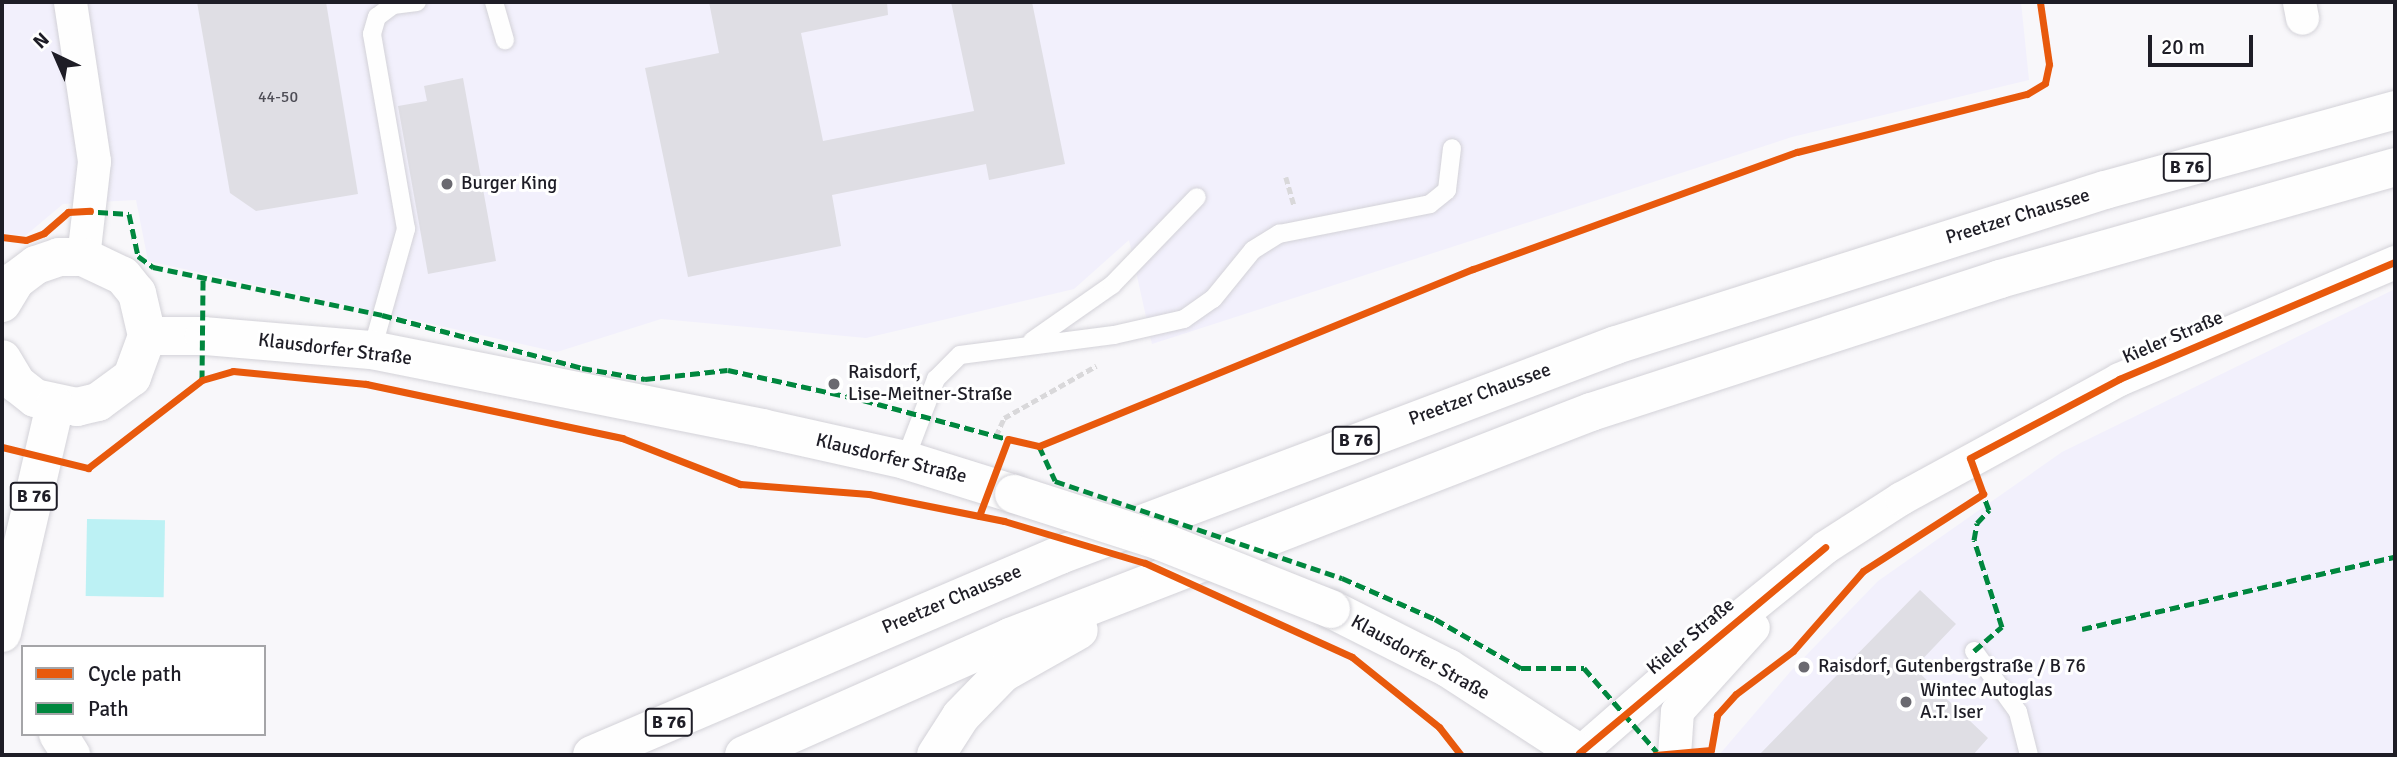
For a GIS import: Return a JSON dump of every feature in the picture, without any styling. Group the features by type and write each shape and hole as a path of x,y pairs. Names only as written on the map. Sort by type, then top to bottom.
{"main road":[{"name":"Preetzer Chaussee","path":"592,755 1059,555 1616,345 2092,194 2395,110"},
{"path":"744,755 1146,582 1591,412 2012,275 2395,167"},
{"path":"2,301 16,280 36,265 59,257 83,257 104,264 130,285 145,314 147,336 132,377 117,391 98,402 55,405 17,384 2,359"},
{"name":"Klausdorfer Straße","path":"147,336 204,336 372,350 905,460 1160,541 1331,609 1448,668 1579,754"},
{"name":"B 76","path":"2,633 16,587 55,405"},
{"path":"936,755 961,716 1003,673 1064,641 1146,582"},
{"name":"B 76","path":"16,587 27,645"},
{"path":"59,736 71,755"}],"street":[{"path":"70,2 94,161 83,257"},
{"name":"Kieler Straße","path":"1579,754 1825,547 1900,498 2042,417 2132,373 2395,262"},
{"path":"1674,755 1676,711 1825,547"}],"lane":[{"path":"372,350 406,229 372,34 377,17 393,5 417,2"},
{"path":"494,2 505,40"},
{"path":"905,460 936,379 960,355 1030,343 1114,335 1184,319 1213,299 1253,250 1279,234 1430,204 1447,190 1452,148"},
{"path":"1030,343 1112,285 1197,197"},
{"path":"1973,651 2018,712 2029,755"}],"shaded area":[{"path":"2,2 2021,2 2029,80 1792,137 1152,344 1129,240 1074,289 866,338 661,319 557,352 148,261 136,200 63,204 25,236 2,233"},
{"path":"2395,289 2395,755 1719,755 1790,672 1878,581 2062,452"}],"water":[{"path":"87,519 165,520 164,597 86,596"}],"building":[{"path":"197,2 326,2 358,194 256,211 230,193"},
{"path":"709,2 887,2 888,15 801,33 823,141 974,111 951,2 1032,2 1065,164 989,180 986,164 832,195 841,246 688,277 645,68 719,53"},
{"name":"Burger King","path":"463,78 496,261 428,274 398,106 427,101 424,86"},
{"path":"1920,590 1956,624 1914,668 1988,738 1973,755 1759,755"}],"marked path":[{"path":"83,211 129,214 138,256 153,267 382,315 582,368 645,379 728,370 863,400 1008,439"},
{"path":"202,380 203,279"},
{"path":"1039,446 1055,481 1342,578 1435,619 1521,668 1584,668 1657,752"},
{"path":"1974,651 2002,627 1974,540 1977,523 1989,510 1983,494"},
{"path":"2082,629 2395,557"}],"cycle path":[{"path":"979,516 1008,439 1039,446 1473,269 1797,152 2027,94 2045,83 2049,64 2040,2"},
{"path":"2,237 26,240 44,233 68,212 90,211"},
{"path":"1655,755 1711,750 1717,715 1736,694 1793,651 1863,571 1983,494 1970,458 2119,379 2395,262"},
{"path":"2,447 88,468 202,380 233,371 366,384 622,438 740,484 869,494 1004,521 1145,563 1352,657 1439,727 1461,755"},
{"path":"1579,753 1825,547"}],"place":[{"name":"Burger King","path":"447,184"},
{"name":"Raisdorf, Lise-Meitner-Straße","path":"834,384"},
{"name":"Raisdorf, Gutenbergstraße / B 76","path":"1804,667"},
{"name":"Wintec Autoglas A.T. Iser","path":"1906,702"}]}
